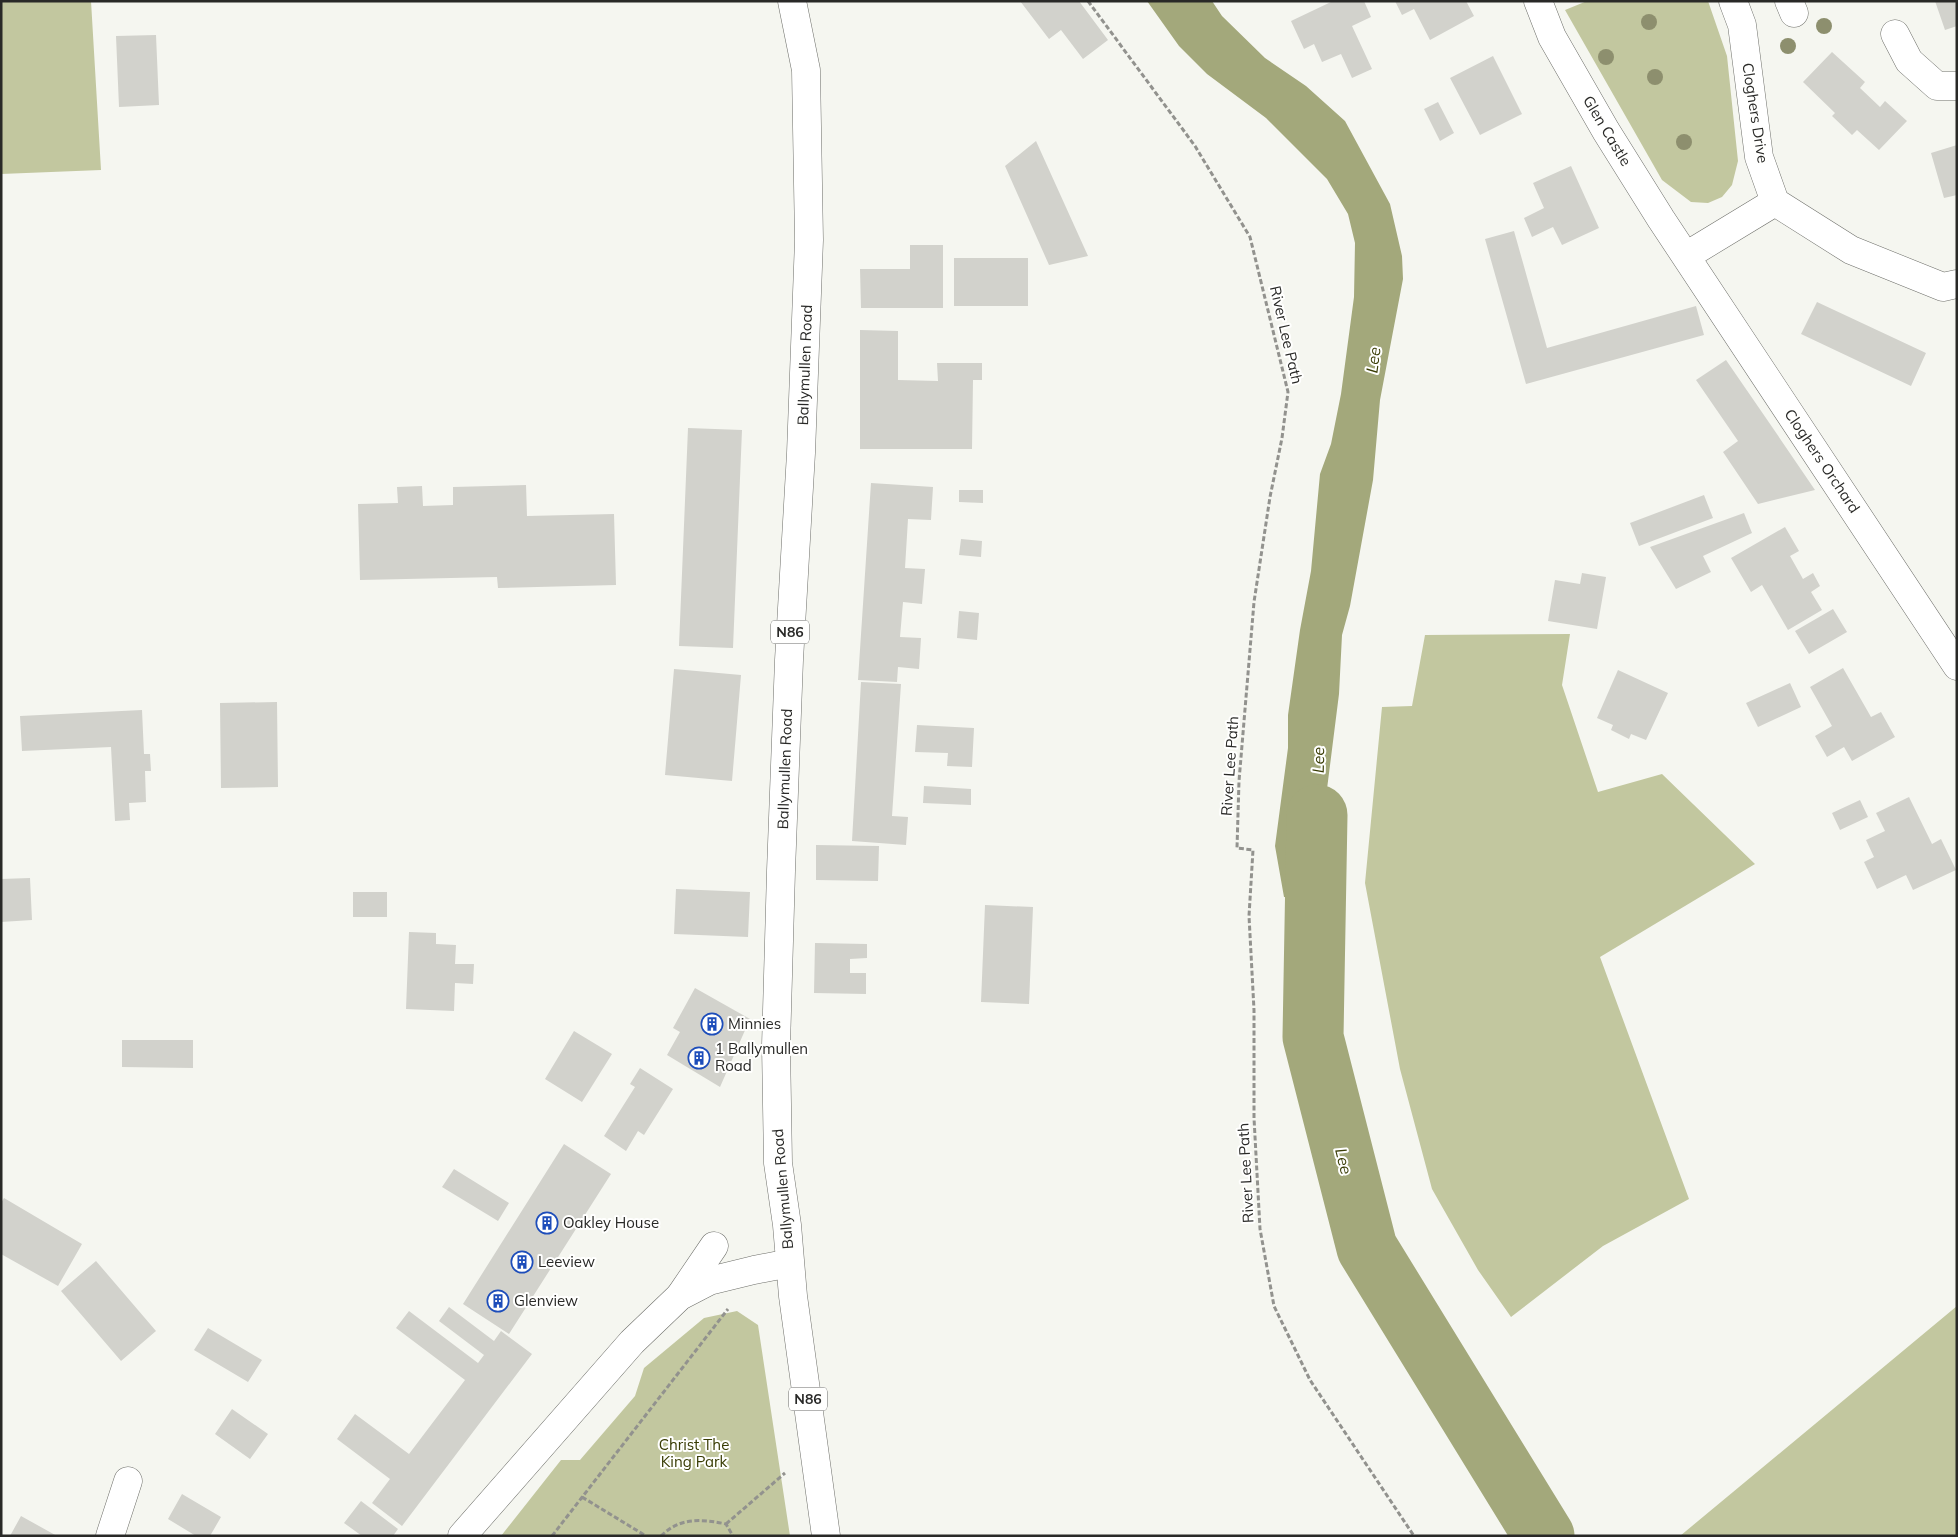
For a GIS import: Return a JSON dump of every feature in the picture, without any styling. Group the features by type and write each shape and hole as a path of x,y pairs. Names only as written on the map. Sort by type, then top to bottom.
{"main road":[{"name":"Ballymullen Road","path":"792,1 806,70 809,240 801,453 789,660 776,1046 778,1164 826,1536"},
{"name":"Glen Castle","path":"1538,1 1552,37 1606,131 1686,256"},
{"name":"Cloghers Drive","path":"1733,1 1742,25 1759,157 1775,202"},
{"path":"1895,34 1909,61 1937,86 1957,86"},
{"path":"1686,256 1775,202 1851,250 1943,287 1957,284"},
{"name":"Cloghers Orchard","path":"1686,256 1957,666"},
{"path":"462,1536 632,1342 680,1296 714,1246"},
{"path":"680,1296 709,1282 790,1263"},
{"path":"110,1536 128,1482"}],"path":[{"name":"River Lee Path","path":"1088,1 1195,146 1250,238 1288,392 1254,602 1239,781 1237,848 1253,850 1249,916 1254,1010 1254,1118 1260,1229 1274,1306 1310,1380 1414,1536"},
{"path":"552,1536 732,1304"},
{"path":"726,1524 814,1448"},
{"path":"582,1497 646,1536"},
{"path":"661,1536 677,1525 690,1520 708,1520 726,1524 733,1536"}],"green space":[{"path":"1,1 91,1 101,170 1,174"},
{"path":"1587,1 1708,1 1727,56 1738,161 1732,185 1722,197 1708,203 1691,202 1662,180 1565,10"},
{"path":"1570,634 1562,685 1598,792 1662,774 1755,864 1600,957 1689,1199 1603,1246 1511,1317 1478,1270 1432,1189 1400,1069 1365,883 1382,707 1412,706 1425,635"},
{"path":"1957,1306 1957,1536 1680,1536"},
{"name":"Christ The King Park","path":"737,1311 758,1325 790,1536 501,1536 561,1460 580,1460 635,1396 644,1368 704,1318"}],"water":[{"path":"1147,1 1212,1 1222,16 1265,58 1306,86 1345,121 1390,204 1402,256 1403,279 1380,400 1373,480 1350,606 1342,635 1339,694 1327,789 1330,900 1284,897 1275,846 1288,748 1288,715 1300,630 1311,571 1320,474 1331,444 1341,394 1354,297 1355,243 1348,214 1327,179 1266,118 1207,74 1179,46"}],"building":[{"path":"1020,1 1079,1 1108,40 1083,59 1061,30 1049,39"},
{"path":"1333,1 1364,1 1371,17 1352,26 1372,69 1352,78 1341,54 1322,62 1314,44 1304,49 1291,21"},
{"path":"1395,1 1466,1 1474,16 1430,40 1414,9 1402,15"},
{"path":"1935,1 1957,1 1957,26 1945,30"},
{"path":"156,35 159,105 119,107 116,36"},
{"path":"1832,52 1865,82 1860,88 1880,107 1885,101 1907,121 1879,150 1857,130 1852,135 1832,116 1835,113 1803,82"},
{"path":"1493,56 1522,114 1480,135 1450,78"},
{"path":"1438,102 1454,133 1440,141 1424,109"},
{"path":"1036,141 1088,256 1049,265 1005,166"},
{"path":"1957,145 1957,195 1944,198 1931,153"},
{"path":"1571,166 1599,228 1562,245 1553,227 1532,237 1524,218 1544,208 1533,183"},
{"path":"1514,231 1547,348 1696,306 1704,335 1526,384 1485,239"},
{"path":"910,245 943,245 943,308 861,308 860,269 910,269"},
{"path":"954,258 1028,258 1028,306 954,306"},
{"path":"1817,302 1926,353 1911,386 1801,334"},
{"path":"860,330 898,331 898,380 938,381 937,363 982,363 982,380 973,380 972,449 860,449"},
{"path":"1726,360 1815,490 1758,504 1723,452 1738,441 1696,380"},
{"path":"688,428 742,430 733,648 679,646"},
{"path":"871,483 933,487 931,520 908,519 905,568 925,569 922,604 903,602 900,637 921,638 919,669 898,667 897,682 858,680"},
{"path":"526,485 527,516 614,514 616,585 498,588 497,577 360,580 358,504 398,503 397,487 422,486 423,506 453,505 453,487"},
{"path":"959,490 983,490 983,503 959,502"},
{"path":"1704,495 1713,518 1639,546 1630,523"},
{"path":"1744,513 1752,533 1703,556 1711,572 1676,589 1650,547"},
{"path":"1785,527 1799,551 1790,556 1803,579 1813,573 1820,586 1811,592 1822,610 1788,630 1762,585 1751,592 1731,558"},
{"path":"961,539 982,541 981,557 959,555"},
{"path":"1582,573 1606,577 1597,629 1548,621 1555,580 1580,584"},
{"path":"1833,609 1847,632 1809,654 1795,631"},
{"path":"959,611 979,613 977,640 957,638"},
{"path":"1843,668 1871,717 1881,712 1895,737 1852,761 1844,747 1827,757 1815,736 1832,726 1810,687"},
{"path":"674,669 741,675 732,781 665,775"},
{"path":"1618,670 1668,693 1646,740 1631,734 1629,739 1611,730 1613,725 1597,718"},
{"path":"861,682 901,684 892,816 908,817 906,845 852,841"},
{"path":"1790,683 1801,707 1758,727 1746,703"},
{"path":"277,702 278,787 221,788 220,703"},
{"path":"142,710 144,754 150,754 151,771 145,771 146,802 129,803 130,820 115,821 111,747 22,751 20,716"},
{"path":"917,725 974,728 972,767 947,766 948,753 915,752"},
{"path":"924,786 971,789 971,805 923,803"},
{"path":"1909,797 1932,844 1941,839 1956,870 1913,890 1906,875 1877,889 1864,862 1874,857 1866,840 1885,831 1876,813"},
{"path":"1860,800 1868,817 1840,830 1832,813"},
{"path":"816,845 879,846 878,881 816,880"},
{"path":"30,878 32,920 1,922 1,879"},
{"path":"676,889 750,892 748,937 674,934"},
{"path":"353,892 387,892 387,917 353,917"},
{"path":"985,905 1033,907 1029,1004 981,1002"},
{"path":"409,932 436,933 436,944 456,945 455,964 474,964 473,984 455,983 454,1011 406,1009"},
{"path":"815,943 867,944 867,958 850,959 850,973 866,973 866,994 814,993"},
{"name":"Minnies","path":"695,988 750,1019 720,1087 667,1055 680,1032 673,1028"},
{"path":"574,1031 612,1054 582,1102 545,1079"},
{"path":"122,1040 193,1040 193,1068 122,1067"},
{"path":"640,1068 673,1089 644,1135 638,1131 626,1151 604,1136 635,1087 630,1084"},
{"path":"564,1144 611,1174 509,1334 463,1304"},
{"path":"454,1169 509,1203 498,1221 442,1187"},
{"path":"4,1198 82,1244 58,1286 1,1254 1,1203"},
{"path":"96,1261 156,1331 121,1361 61,1291"},
{"path":"449,1307 494,1341 501,1331 532,1354 402,1526 372,1503 390,1479 337,1439 355,1414 409,1454 465,1380 396,1328 409,1311 478,1363 484,1355 439,1321"},
{"path":"208,1328 262,1360 248,1382 194,1350"},
{"path":"232,1409 268,1434 250,1459 215,1434"},
{"path":"182,1494 221,1517 210,1536 196,1536 168,1519"},
{"path":"361,1501 398,1529 393,1536 362,1536 344,1523"},
{"path":"21,1516 57,1536 10,1536"}],"waterway":[{"name":"Lee","path":"1317,815 1313,1037 1367,1248 1544,1536"}],"place":[{"name":"Minnies","path":"712,1024"},
{"name":"1 Ballymullen Road","path":"699,1058"},
{"name":"Oakley House","path":"547,1223"},
{"name":"Leeview","path":"522,1262"},
{"name":"Glenview","path":"498,1301"}]}
